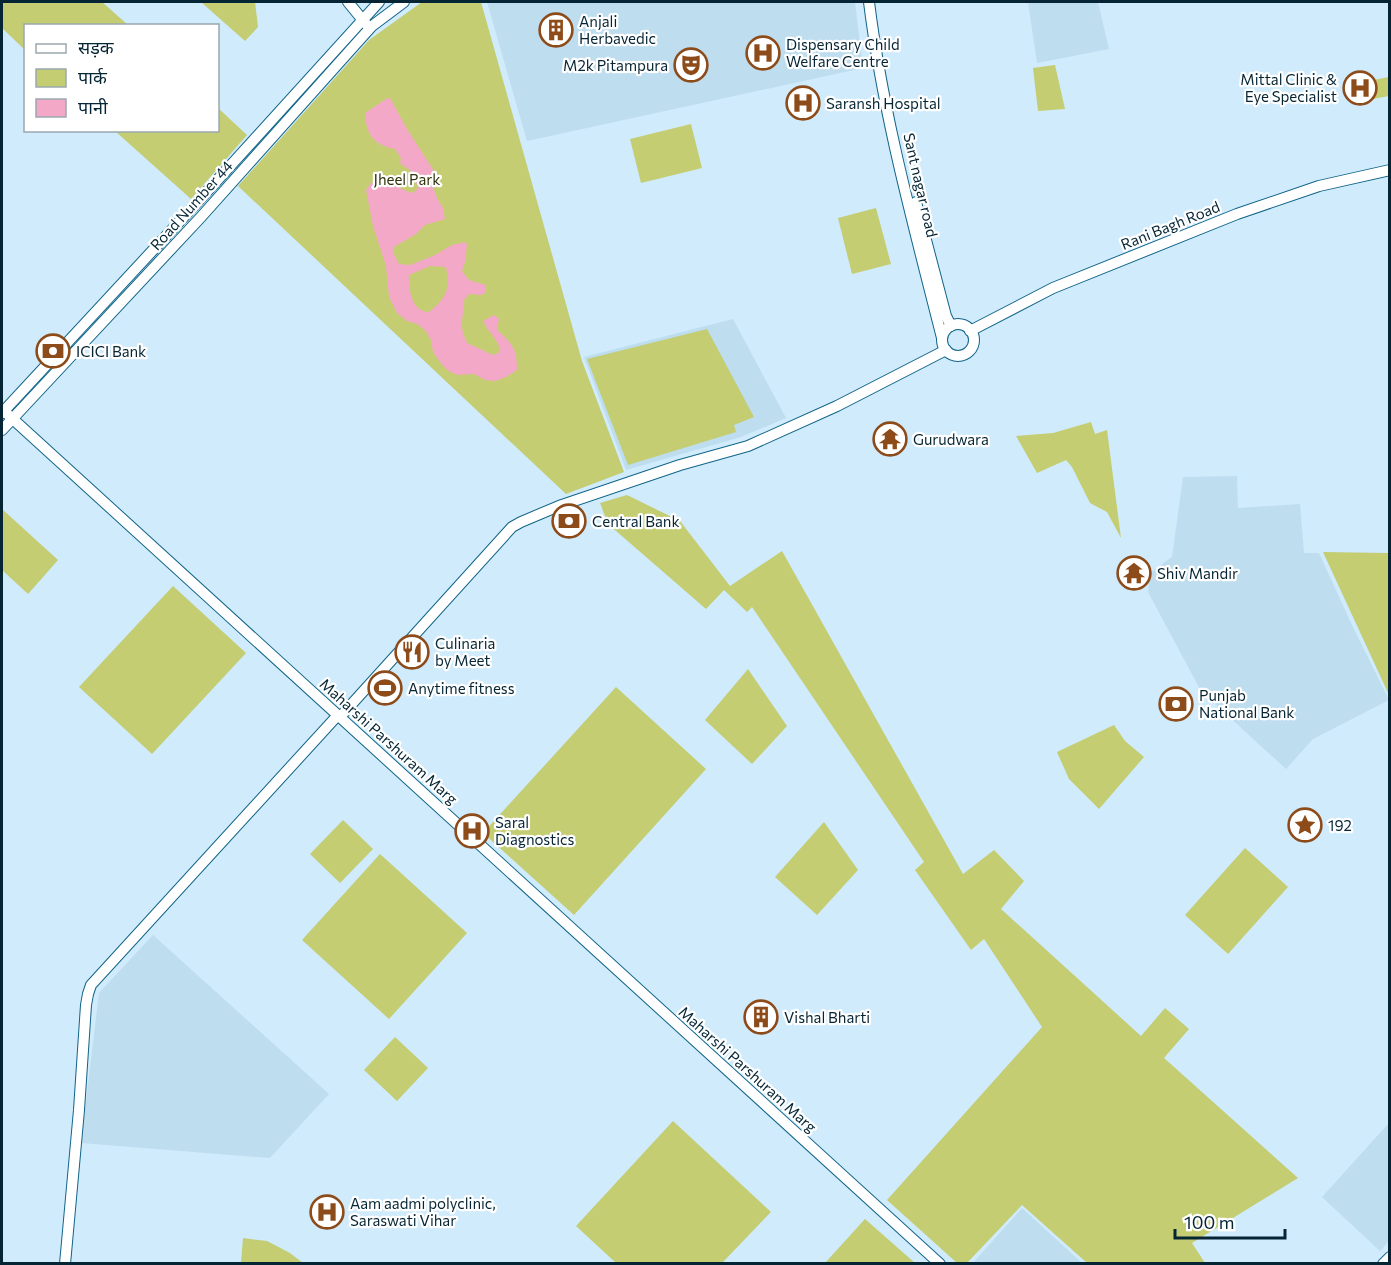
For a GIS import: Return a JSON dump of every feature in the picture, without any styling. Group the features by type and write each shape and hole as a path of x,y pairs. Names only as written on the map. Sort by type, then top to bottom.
{"street":[{"path":"348,2 372,27"},
{"path":"357,2 364,17"},
{"name":"Road Number 44","path":"2,430 6,414 379,2"},
{"name":"Road Number 44","path":"6,414 201,217 372,27 404,2"},
{"name":"Sant nagar road","path":"869,2 879,70 942,338"},
{"name":"Sant nagar road","path":"876,2 884,62 898,129 946,316 951,326"},
{"name":"Rani Bagh Road","path":"970,330 1053,288 1237,213 1319,186 1389,170"},
{"path":"960,324 970,330 974,342 968,353 956,356 946,350 942,338 951,326 960,324"},
{"path":"65,1263 86,1005 91,985 512,527 559,506 680,465 748,446 837,406 946,350"},
{"name":"Maharshi Parshuram Marg","path":"6,414 940,1263"},
{"path":"1383,1263 1389,1257"}],"shaded area":[{"path":"487,2 855,2 863,68 527,141"},
{"path":"1028,2 1098,2 1109,49 1037,63"},
{"path":"733,319 786,418 741,437 626,470 584,357"},
{"path":"1237,476 1238,508 1300,504 1304,553 1319,553 1389,700 1313,739 1286,769 1201,691 1148,592 1150,573 1172,557 1183,477"},
{"path":"153,935 329,1094 270,1158 81,1143 99,993"},
{"path":"1389,1123 1389,1241 1380,1251 1322,1197"},
{"path":"1022,1208 1082,1263 972,1264"}],"green space":[{"path":"2,2 102,2 127,24 24,24 24,49 2,28"},
{"path":"201,2 255,2 258,27 245,41"},
{"name":"Jheel Park","path":"422,2 481,2 582,361 624,472 566,494 238,186 369,40"},
{"path":"1055,65 1065,109 1038,111 1033,68"},
{"path":"1389,77 1389,96 1373,99 1368,81"},
{"path":"219,109 247,135 191,199 116,132 219,132"},
{"path":"691,124 702,168 641,183 630,139"},
{"path":"876,208 891,264 852,274 838,218"},
{"path":"707,329 754,417 734,425 736,432 628,465 587,359"},
{"path":"1091,422 1095,434 1107,430 1121,538 1107,512 1090,503 1072,467 1066,460 1037,473 1016,436 1053,433"},
{"path":"627,495 680,521 730,586 782,551 963,874 994,850 1024,881 1001,909 1141,1036 1165,1008 1189,1029 1164,1058 1298,1178 1192,1243 1205,1263 1087,1263 1022,1205 967,1263 957,1263 887,1200 1042,1027 984,939 971,950 915,870 924,862 752,607 747,612 724,590 706,609 608,524 600,503"},
{"path":"2,509 58,560 28,594 2,570"},
{"path":"1323,552 1389,553 1389,695"},
{"path":"173,586 246,653 152,754 79,687"},
{"path":"748,669 787,726 752,764 705,720"},
{"path":"616,687 706,769 574,915 483,833"},
{"path":"1114,725 1125,741 1144,757 1099,809 1069,779 1057,752"},
{"path":"343,820 373,849 340,883 310,854"},
{"path":"824,822 858,870 817,915 775,877"},
{"path":"1245,848 1288,887 1228,954 1185,915"},
{"path":"380,854 467,933 389,1019 302,940"},
{"path":"395,1037 428,1068 397,1101 364,1070"},
{"path":"673,1121 771,1212 722,1263 616,1263 576,1226"},
{"path":"865,1219 915,1263 825,1263"},
{"path":"243,1238 267,1241 303,1263 241,1263"}],"water":[{"path":"390,98 434,171 433,187 443,208 445,219 425,225 416,234 394,247 394,254 399,264 410,265 452,245 465,242 467,245 462,271 469,280 486,285 486,292 482,295 469,294 464,300 463,332 467,343 493,355 500,352 499,348 483,321 494,315 499,319 497,330 510,343 516,357 517,370 506,377 495,381 485,380 474,374 458,375 450,372 433,352 431,340 425,330 397,313 389,297 386,266 373,226 366,190 371,183 378,182 389,183 413,193 418,188 412,172 400,163 401,158 395,149 377,142 369,133 365,113","holes":["430,266 446,267 448,282 446,292 440,302 429,312 423,311 412,299 409,275"]}],"place":[{"name":"Anjali Herbavedic","path":"556,30"},
{"name":"Dispensary Child Welfare Centre","path":"763,53"},
{"name":"M2k Pitampura","path":"691,65"},
{"name":"Mittal Clinic & Eye Specialist","path":"1360,88"},
{"name":"Saransh Hospital","path":"803,103"},
{"name":"ICICI Bank","path":"53,351"},
{"name":"Gurudwara","path":"890,439"},
{"name":"Central Bank","path":"569,521"},
{"name":"Shiv Mandir","path":"1134,573"},
{"name":"Culinaria by Meet","path":"412,652"},
{"name":"Anytime fitness","path":"385,688"},
{"name":"Punjab National Bank","path":"1176,704"},
{"name":"192","path":"1305,825"},
{"name":"Saral Diagnostics","path":"472,831"},
{"name":"Vishal Bharti","path":"761,1017"},
{"name":"Aam aadmi polyclinic, Saraswati Vihar","path":"327,1212"}]}
